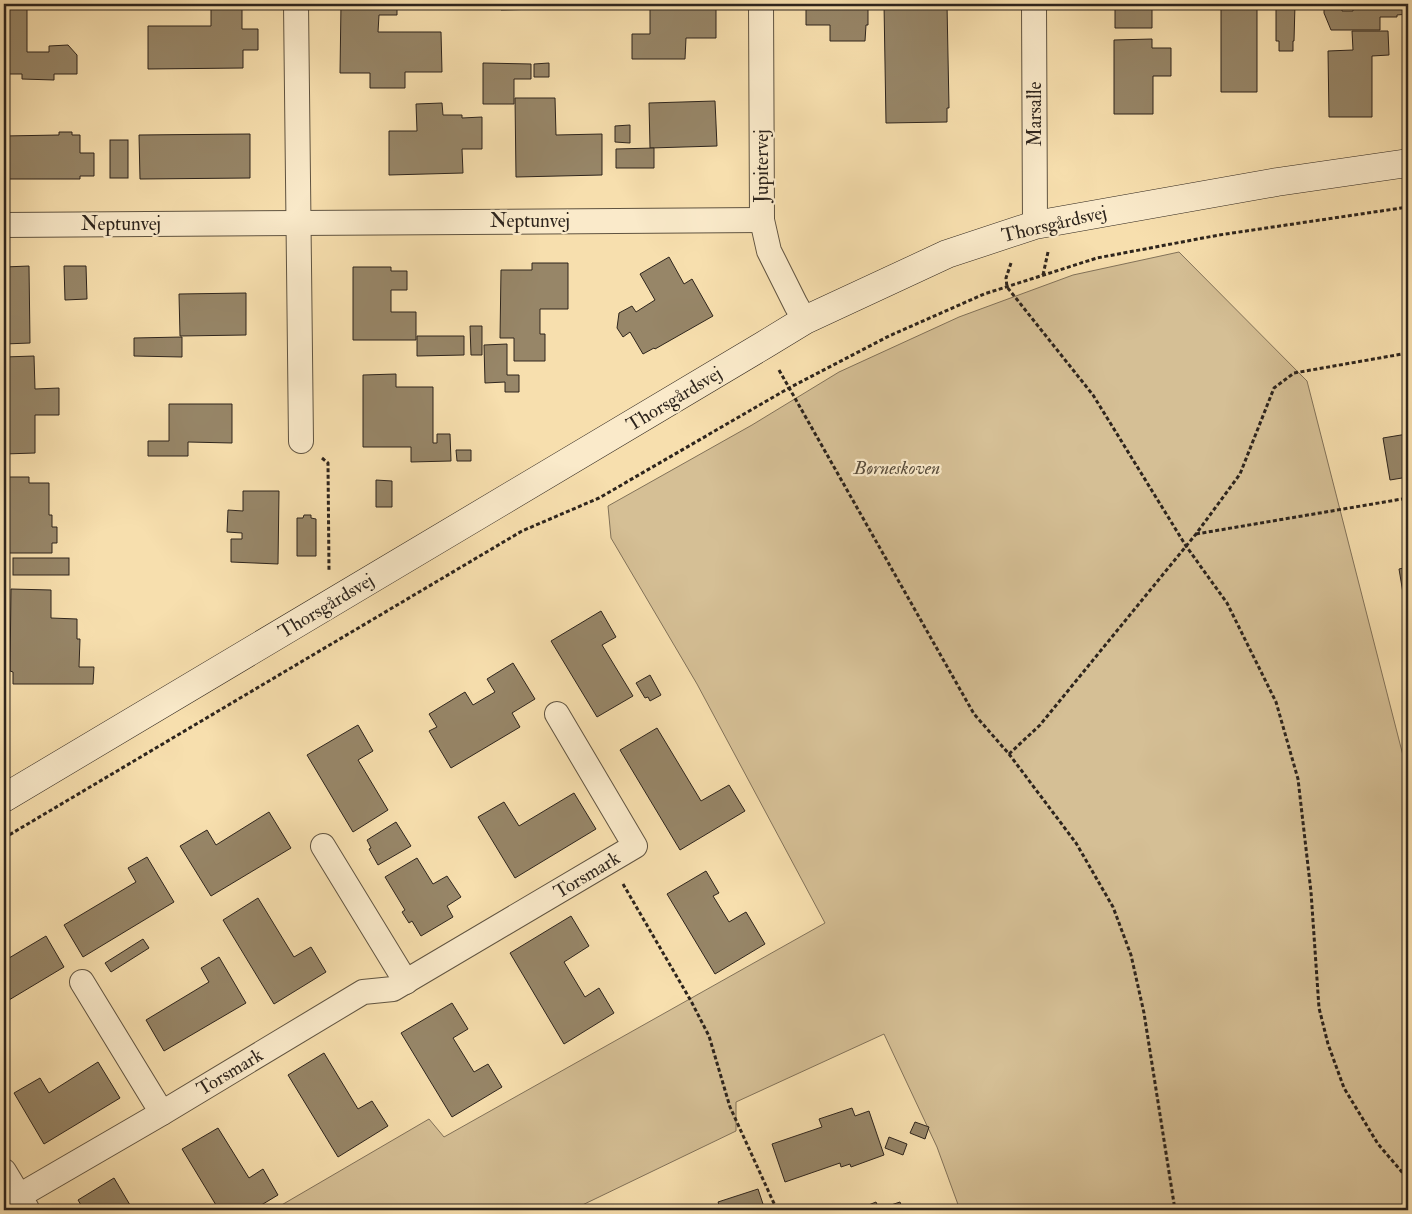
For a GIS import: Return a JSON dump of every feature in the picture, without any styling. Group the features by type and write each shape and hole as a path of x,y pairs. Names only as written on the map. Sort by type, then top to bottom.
{"street":[{"path":"296,4 301,442"},
{"name":"Jupitervej","path":"761,4 762,220 769,251 805,320"},
{"name":"Marsalle","path":"1034,4 1035,225"},
{"name":"Thorsgårdsvej","path":"4,798 805,320 947,254 1035,225 1277,182 1408,163"},
{"name":"Neptunvej","path":"4,225 762,220"},
{"name":"Torsmark","path":"4,1171 24,1203 162,1113 363,992 394,989 635,846 557,714"},
{"path":"323,846 406,982"},
{"path":"82,982 162,1113"}],"path":[{"path":"4,838 522,531 598,498 789,388 889,336 984,294 1097,258 1219,235 1408,207"},
{"path":"1007,287 1093,395 1186,546 1227,603 1276,702 1298,779 1311,892 1319,1008 1328,1044 1344,1088 1378,1144 1408,1179"},
{"path":"764,345 974,714 1009,754 1076,843 1113,907 1131,955 1144,1013 1175,1210"},
{"path":"1009,754 1040,725 1196,534 1240,474 1274,388 1294,373 1408,352"},
{"path":"301,442 328,463 329,589 337,600"},
{"path":"1196,534 1408,498"},
{"path":"610,862 691,1001 709,1036 730,1107 777,1210"}],"green space":[{"name":"Børneskoven","path":"1179,252 1307,381 1408,775 1408,1210 960,1210 937,1147 884,1034 736,1102 736,1131 572,1210 273,1210 429,1119 444,1137 825,923 697,684 611,538 608,506 752,425 839,372 959,317 1073,275"}],"building":[{"path":"4,4 27,4 27,52 49,52 49,46 68,45 77,55 77,74 54,74 54,80 22,79 22,74 4,74"},
{"path":"211,4 242,4 242,29 258,29 258,50 243,50 243,68 148,69 148,26 211,26"},
{"path":"341,4 397,4 397,15 379,15 378,32 441,32 442,72 405,72 405,88 370,88 370,73 340,73"},
{"path":"501,4 542,4 542,9 501,10"},
{"path":"650,4 716,4 716,38 686,38 685,59 632,59 632,34 650,34"},
{"path":"806,4 868,4 868,25 866,25 865,41 830,41 830,25 806,25"},
{"path":"884,4 947,4 949,108 947,108 947,122 886,123"},
{"path":"1115,4 1152,4 1152,28 1115,28"},
{"path":"1276,4 1295,4 1293,51 1279,51 1279,41 1276,41"},
{"path":"1324,4 1342,4 1342,11 1353,11 1353,4 1408,4 1408,14 1397,15 1397,17 1380,17 1380,30 1331,30 1324,13"},
{"path":"1257,5 1257,92 1221,92 1221,6"},
{"path":"1352,31 1388,31 1389,55 1372,56 1372,117 1329,117 1328,51 1353,50"},
{"path":"1152,39 1152,48 1171,48 1171,76 1153,76 1153,114 1114,114 1114,40"},
{"path":"483,63 531,64 531,79 514,79 514,104 483,104"},
{"path":"549,63 549,77 534,77 534,64"},
{"path":"515,98 555,98 556,135 602,134 602,175 516,177"},
{"path":"715,101 717,146 650,148 649,103"},
{"path":"442,103 443,115 462,115 462,118 482,117 482,149 462,149 463,173 389,175 389,131 417,131 416,104"},
{"path":"630,125 630,143 615,142 615,126"},
{"path":"59,132 72,132 72,135 80,135 80,153 94,153 94,176 80,176 80,179 4,179 4,136 59,135"},
{"path":"250,134 250,178 140,179 139,135"},
{"path":"110,140 128,140 128,178 110,178"},
{"path":"654,148 654,168 616,168 616,149"},
{"path":"669,257 684,284 692,279 713,316 643,354 630,332 623,337 617,328 619,313 632,306 636,312 655,300 640,274"},
{"path":"532,263 568,263 568,309 540,309 540,334 545,334 545,361 514,361 514,338 500,338 501,270 532,270"},
{"path":"29,266 30,343 4,344 4,267"},
{"path":"64,266 86,266 87,299 65,300"},
{"path":"353,267 391,267 391,271 407,271 407,290 391,290 391,312 416,312 416,340 353,340"},
{"path":"246,293 246,335 180,336 179,294"},
{"path":"470,326 482,326 482,355 471,355"},
{"path":"417,336 464,336 464,355 417,356"},
{"path":"182,337 182,357 134,356 134,338"},
{"path":"507,344 507,375 519,375 519,392 505,392 505,382 485,383 484,345"},
{"path":"34,356 35,389 59,388 59,415 35,415 35,453 4,454 4,357"},
{"path":"396,374 396,387 433,387 433,443 437,443 437,434 450,434 451,461 411,462 411,447 363,447 363,375"},
{"path":"169,404 232,404 232,443 188,442 188,456 148,456 148,441 169,441"},
{"path":"1403,413 1408,413 1408,477 1390,480 1383,438 1407,434"},
{"path":"456,450 471,450 471,461 457,461"},
{"path":"4,477 29,477 29,483 49,483 49,515 52,515 52,527 57,527 57,543 52,543 52,553 4,553"},
{"path":"376,480 392,481 392,507 376,507"},
{"path":"243,491 279,491 278,564 231,562 231,539 242,539 242,533 227,532 228,510 243,511"},
{"path":"304,515 311,515 311,518 316,519 316,556 297,556 297,518 303,518"},
{"path":"13,558 69,558 69,575 13,575"},
{"path":"1408,567 1408,623 1399,569"},
{"path":"11,589 51,590 51,618 77,619 77,639 80,639 79,667 94,667 93,684 13,684 13,672 10,671"},
{"path":"601,611 616,637 602,645 633,696 597,717 551,641"},
{"path":"513,663 535,699 512,713 520,727 451,768 429,731 437,727 429,714 465,692 473,705 495,692 487,679"},
{"path":"650,675 661,695 650,701 648,697 645,698 636,683"},
{"path":"358,725 373,751 358,760 388,810 353,832 307,755"},
{"path":"657,728 701,801 729,785 745,811 680,850 620,750"},
{"path":"574,793 596,829 515,878 478,817 504,802 519,826"},
{"path":"269,812 291,848 211,896 180,846 207,830 216,845"},
{"path":"396,822 411,846 378,865 369,849 371,848 367,840"},
{"path":"147,857 174,902 83,957 64,925 136,882 128,868"},
{"path":"417,858 433,884 447,876 461,897 447,906 453,917 421,936 412,921 409,923 402,912 405,910 385,877"},
{"path":"706,871 719,893 713,896 729,922 746,912 765,944 715,974 667,894"},
{"path":"258,898 294,957 311,947 326,972 274,1004 223,920"},
{"path":"571,916 589,946 564,962 585,997 599,988 614,1013 564,1044 510,953"},
{"path":"46,936 64,967 4,1003 4,961"},
{"path":"143,939 149,948 111,972 105,963"},
{"path":"219,957 246,1003 164,1051 146,1020 209,982 201,968"},
{"path":"452,1003 468,1029 453,1038 474,1072 488,1064 502,1087 452,1117 401,1033"},
{"path":"324,1053 358,1109 372,1101 388,1126 338,1157 288,1075"},
{"path":"98,1062 120,1098 44,1144 14,1093 40,1078 49,1093"},
{"path":"852,1108 855,1116 869,1111 884,1155 851,1167 850,1164 841,1167 840,1163 785,1182 772,1144 822,1127 819,1119"},
{"path":"915,1122 929,1127 925,1139 910,1133"},
{"path":"218,1128 249,1178 263,1169 278,1195 253,1210 219,1210 182,1149"},
{"path":"889,1137 907,1144 903,1155 885,1148"},
{"path":"114,1178 133,1210 84,1210 78,1200"},
{"path":"758,1189 765,1210 721,1210 718,1202"},
{"path":"876,1202 879,1209 900,1202 903,1210 868,1210 866,1206"}]}
